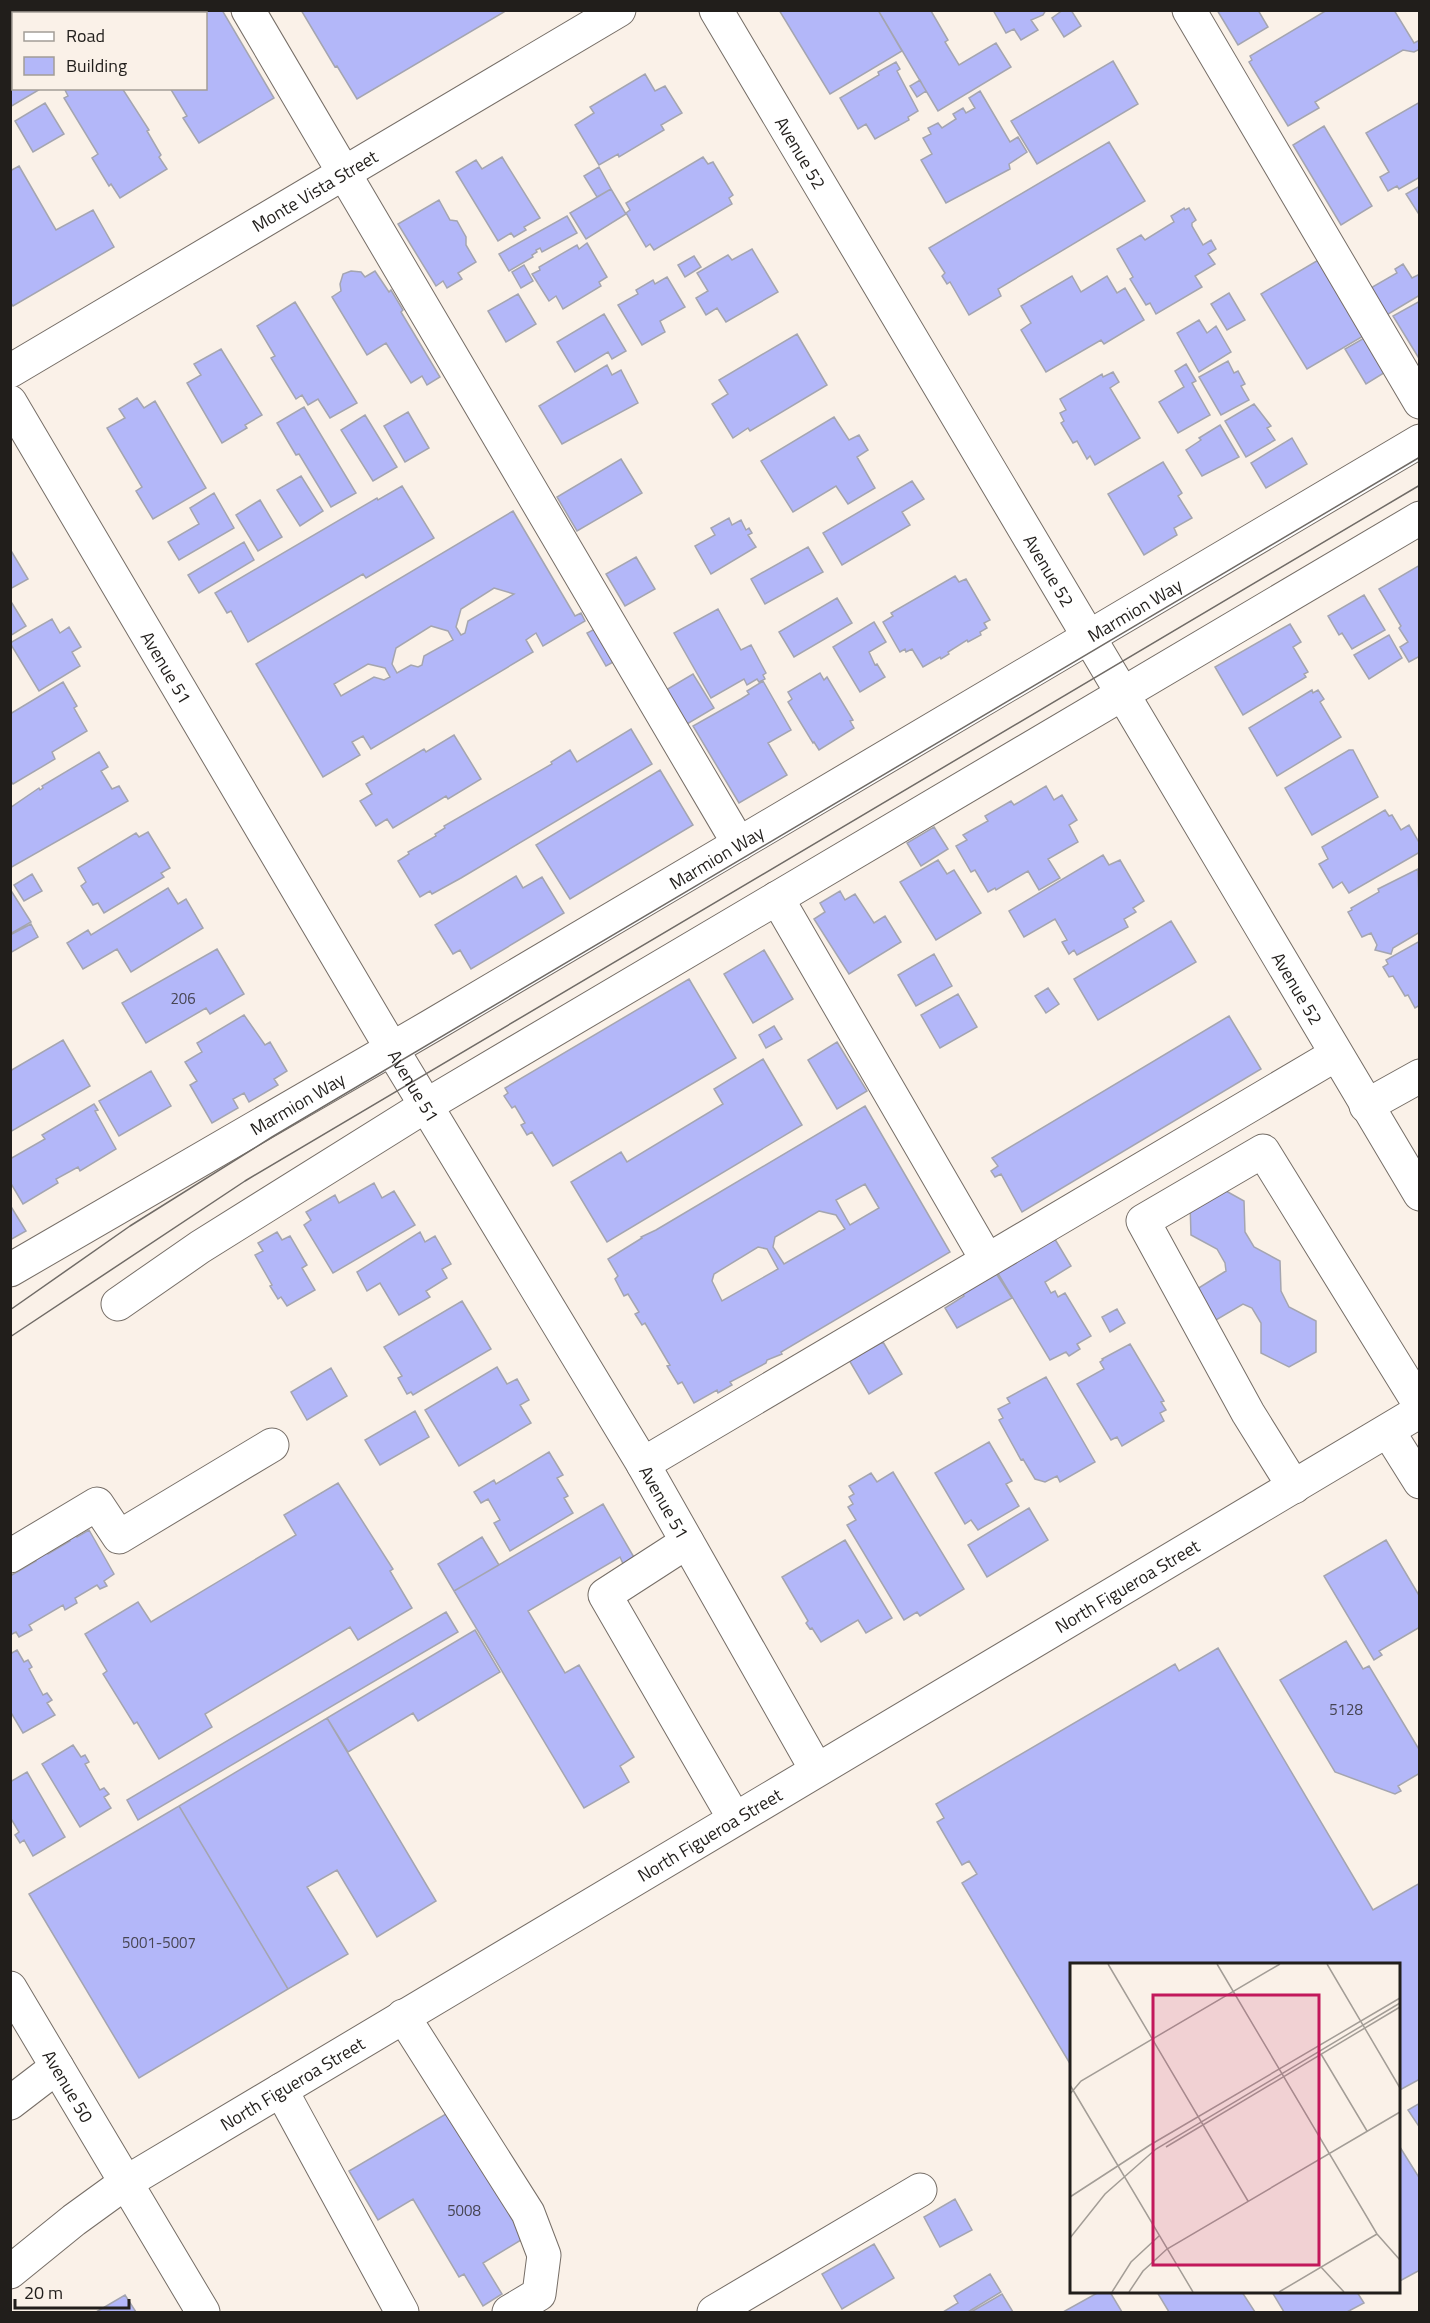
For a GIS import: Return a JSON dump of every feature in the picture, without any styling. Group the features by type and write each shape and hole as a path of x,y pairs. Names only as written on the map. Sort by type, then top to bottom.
{"street":[{"path":"248,10 739,844"},
{"name":"Monte Vista Street","path":"10,370 618,10"},
{"name":"Avenue 52","path":"716,10 1419,1194"},
{"path":"1189,10 1419,402"},
{"name":"Avenue 51","path":"10,402 392,1048 643,1464 816,1769"},
{"name":"Marmion Way","path":"10,1270 739,844 1419,441"},
{"path":"118,1304 200,1247 427,1105 1419,518"},
{"path":"777,898 987,1260"},
{"path":"643,1464 1335,1055"},
{"path":"1366,1106 1419,1077"},
{"path":"1294,1487 1248,1413 1143,1221 1263,1151 1419,1405"},
{"name":"North Figueroa Street","path":"10,2272 74,2220 125,2183 1419,1411"},
{"path":"1388,1431 1419,1482"},
{"path":"10,1556 97,1504 119,1537 272,1445"},
{"path":"687,1542 605,1595 734,1818"},
{"name":"Avenue 50","path":"10,1988 203,2313"},
{"path":"403,2016 528,2213 544,2255 539,2294 509,2313"},
{"path":"10,2103 57,2067"},
{"path":"281,2090 402,2313"},
{"path":"714,2313 920,2190"}],"building":[{"path":"74,10 98,10 98,12 72,12"},
{"path":"120,10 222,10 274,98 199,143 183,118 187,116 171,90 207,90 207,12 121,12"},
{"path":"301,10 503,10 504,12 357,99"},
{"path":"779,10 878,10 902,51 830,94"},
{"path":"878,10 932,10 948,40 945,42 959,65 996,43 1011,67 938,111"},
{"path":"993,10 1046,10 1043,15 1031,20 1038,30 1021,40 1014,29 1006,33"},
{"path":"1063,10 1071,10 1081,26 1064,37 1052,18"},
{"path":"1217,10 1258,10 1268,27 1238,45"},
{"path":"1327,10 1394,10 1414,43 1420,40 1420,49 1414,52 1403,50 1315,102 1319,108 1288,126 1249,62 1252,60 1250,56"},
{"path":"1113,61 1138,104 1037,164 1011,121"},
{"path":"896,62 900,69 897,71 918,111 908,117 909,120 875,139 866,124 858,129 840,98"},
{"path":"645,74 655,91 665,86 682,113 661,125 664,130 619,157 618,154 599,165 575,125 594,113 590,107"},
{"path":"920,80 926,91 917,97 910,86"},
{"path":"12,82 12,90 39,90 10,107 10,83"},
{"path":"65,90 123,90 149,130 147,131 161,155 159,157 167,169 120,198 111,184 109,186 92,158 98,154 64,98 68,96"},
{"path":"980,91 1010,142 1018,137 1027,152 1009,164 1010,169 946,203 921,160 932,154 923,138 931,134 928,128 938,123 942,128 956,119 953,114 963,108 966,113 975,108 969,98"},
{"path":"1420,102 1420,177 1399,189 1397,186 1388,191 1380,177 1389,172 1366,133"},
{"path":"45,103 64,134 33,152 15,121"},
{"path":"1324,126 1372,206 1341,225 1293,145"},
{"path":"1109,142 1145,201 998,289 1001,296 969,315 950,282 947,284 942,276 945,273 929,248"},
{"path":"502,157 540,218 524,227 526,230 514,237 511,233 498,241 456,172 476,160 482,169"},
{"path":"703,157 708,164 713,162 733,195 729,198 732,204 654,250 650,244 646,247 626,213 630,210 626,203"},
{"path":"19,166 56,230 93,210 114,247 13,306 10,302 10,171"},
{"path":"599,167 611,189 597,197 584,176"},
{"path":"1420,186 1420,216 1406,194"},
{"path":"611,189 626,214 586,239 570,213"},
{"path":"439,200 450,220 457,221 466,237 466,245 476,262 458,273 462,279 447,288 443,281 436,286 398,224"},
{"path":"1184,208 1185,210 1189,208 1196,220 1192,226 1203,245 1211,240 1216,249 1208,254 1215,264 1195,276 1202,287 1156,314 1150,303 1146,305 1130,279 1133,277 1117,249 1141,235 1145,240 1174,222 1171,216"},
{"path":"567,216 577,233 542,252 540,248 536,250 533,257 509,271 499,254"},
{"path":"587,243 607,277 599,282 601,286 563,309 556,296 549,301 532,274 540,270 539,267 577,245 579,249"},
{"path":"752,249 778,292 726,322 717,308 706,315 696,298 708,291 697,273 728,255 732,260"},
{"path":"694,256 701,267 685,277 678,265"},
{"path":"1320,259 1365,335 1307,369 1261,294"},
{"path":"1403,264 1412,278 1420,274 1420,295 1385,316 1369,289 1397,273 1395,269"},
{"path":"524,265 533,281 521,288 512,272"},
{"path":"351,271 361,272 365,277 375,271 389,292 391,290 403,310 401,312 440,377 427,385 422,376 411,383 386,343 367,355 332,297 341,291 340,284 343,274"},
{"path":"1072,276 1081,292 1107,276 1117,293 1125,288 1144,320 1104,344 1101,340 1046,372 1021,330 1031,323 1021,306"},
{"path":"667,277 685,307 660,321 665,332 642,345 618,305 638,294 636,290 653,280 655,284"},
{"path":"1229,293 1245,320 1227,330 1211,304"},
{"path":"518,294 536,324 506,342 488,311"},
{"path":"1420,301 1420,360 1393,316"},
{"path":"295,302 357,403 330,418 318,399 308,405 302,395 296,399 271,358 275,356 257,326"},
{"path":"604,314 626,351 612,359 608,352 575,372 557,342"},
{"path":"1199,320 1207,333 1216,326 1231,352 1199,372 1177,333"},
{"path":"797,334 827,385 750,431 748,428 733,438 712,404 728,394 719,380"},
{"path":"1366,337 1387,371 1366,384 1345,349"},
{"path":"221,349 262,415 245,425 247,428 222,443 187,383 201,375 194,364"},
{"path":"1228,361 1234,373 1238,371 1245,384 1241,386 1249,400 1221,415 1199,377"},
{"path":"1186,364 1196,381 1192,383 1210,415 1178,433 1159,402 1184,387 1175,371"},
{"path":"607,365 612,375 621,370 638,403 562,444 539,406"},
{"path":"1113,372 1119,382 1110,388 1140,438 1095,465 1090,456 1087,459 1077,441 1073,443 1061,423 1064,421 1060,413 1066,410 1060,399 1102,374 1103,377"},
{"path":"137,398 144,408 155,401 206,488 153,519 136,491 142,487 107,428 125,418 119,409"},
{"path":"1254,404 1271,426 1267,428 1275,440 1246,457 1225,421"},
{"path":"304,407 356,493 331,507 277,423"},
{"path":"408,412 429,448 405,462 384,426"},
{"path":"365,415 397,467 373,481 341,430"},
{"path":"834,417 849,440 859,435 868,450 857,457 875,488 848,504 836,486 793,512 761,461"},
{"path":"1220,425 1239,457 1202,476 1186,450 1201,440 1199,438"},
{"path":"1292,438 1307,464 1266,488 1251,463"},
{"path":"621,459 642,493 577,531 557,497"},
{"path":"1163,462 1182,493 1178,496 1192,518 1174,528 1177,535 1144,555 1108,494"},
{"path":"301,476 323,511 300,526 277,490"},
{"path":"912,481 924,499 902,512 910,525 842,565 823,533"},
{"path":"402,486 434,538 366,578 363,574 248,642 231,611 227,613 215,593 377,498 378,500"},
{"path":"214,493 234,528 179,560 168,542 199,524 190,508"},
{"path":"260,500 282,537 258,551 236,515"},
{"path":"513,511 575,616 581,613 585,621 543,646 536,633 526,640 533,652 371,749 363,736 352,742 360,755 323,777 256,664","holes":["494,588 514,594 468,621 465,633 461,635 456,627 461,609","431,626 448,631 453,640 424,656 422,665 418,667 411,665 397,673 392,664 396,648","368,664 385,668 390,677 384,680 374,677 341,696 334,684"]},
{"path":"729,518 732,525 741,520 746,530 749,528 752,533 748,535 756,547 711,574 695,546 715,535 711,528"},
{"path":"244,542 254,560 199,593 188,575"},
{"path":"808,547 823,572 765,604 751,579"},
{"path":"10,549 28,579 10,589"},
{"path":"636,557 655,589 625,606 606,574"},
{"path":"1420,565 1420,656 1409,662 1400,647 1408,642 1379,589"},
{"path":"955,576 959,582 966,579 990,620 984,623 987,628 980,632 981,635 968,642 967,640 941,659 940,657 923,667 912,649 900,652 883,622 893,616 891,613"},
{"path":"1364,595 1385,630 1352,649 1342,633 1339,635 1328,616"},
{"path":"837,598 852,623 794,657 779,632"},
{"path":"10,600 26,626 10,636"},
{"path":"718,609 741,650 751,645 766,673 763,675 765,679 759,682 757,679 747,685 744,679 711,698 674,633"},
{"path":"52,619 60,633 69,627 81,647 72,652 80,666 39,691 10,643"},
{"path":"874,622 886,642 869,652 875,665 877,664 885,677 860,692 833,647"},
{"path":"1290,624 1301,642 1293,647 1308,672 1304,674 1306,677 1243,715 1215,667"},
{"path":"597,628 617,660 606,666 587,633"},
{"path":"1389,635 1402,658 1369,679 1354,655"},
{"path":"820,673 824,680 827,677 853,720 850,721 854,728 819,750 788,702 792,699 788,692"},
{"path":"693,674 714,708 687,724 666,690"},
{"path":"763,681 791,730 768,743 787,775 739,803 693,726 749,694 747,691"},
{"path":"63,682 77,706 74,708 87,731 52,752 55,759 13,784 10,780 10,714"},
{"path":"1312,690 1313,693 1318,690 1324,699 1320,702 1341,737 1277,776 1249,728"},
{"path":"631,729 652,764 461,878 432,894 430,891 420,897 398,861 409,854 408,852 436,836 435,834 445,828 444,826 552,764 551,762 570,750 577,762"},
{"path":"454,735 481,779 448,799 446,796 393,828 387,819 376,826 360,801 372,794 366,784 424,749 426,752"},
{"path":"1349,750 1353,750 1378,797 1312,835 1285,788"},
{"path":"99,752 108,767 101,771 112,789 119,786 128,801 10,868 10,808"},
{"path":"660,770 693,825 570,899 536,845"},
{"path":"1046,786 1054,800 1062,795 1077,820 1069,825 1078,842 1048,859 1060,878 1039,890 1028,871 996,890 995,888 988,892 975,870 971,872 956,846 967,840 963,835 988,821 985,816 1011,801 1014,805"},
{"path":"1385,810 1389,816 1392,815 1401,830 1409,825 1420,844 1420,852 1349,893 1342,882 1333,888 1319,864 1328,859 1322,847"},
{"path":"934,827 948,849 921,866 907,843"},
{"path":"148,832 170,868 161,873 164,877 104,913 98,903 93,905 81,886 86,882 78,868 136,833 139,837"},
{"path":"1103,855 1109,865 1120,860 1144,901 1133,908 1136,912 1124,919 1128,927 1077,955 1074,950 1069,954 1062,942 1067,940 1055,919 1024,937 1009,911"},
{"path":"938,860 947,874 954,870 981,913 936,940 900,882"},
{"path":"1418,869 1420,932 1393,948 1391,954 1375,950 1377,945 1371,933 1362,937 1348,912 1379,892 1378,889"},
{"path":"32,874 42,891 24,901 14,885"},
{"path":"516,876 523,888 542,877 564,913 471,969 460,950 453,954 435,925"},
{"path":"168,888 178,904 186,899 203,928 131,972 117,949 83,969 67,943 88,930 91,935"},
{"path":"10,889 31,922 10,934"},
{"path":"840,891 845,900 855,894 874,923 885,916 901,942 849,974 814,919 825,912 820,903"},
{"path":"1171,921 1196,962 1098,1020 1074,979"},
{"path":"31,924 38,937 10,953 10,935"},
{"path":"1420,941 1420,1005 1415,1008 1408,995 1405,996 1393,976 1389,977 1383,967 1388,964 1386,960"},
{"path":"217,949 244,994 210,1014 206,1008 146,1043 122,1003"},
{"path":"764,950 793,999 753,1023 724,974"},
{"path":"934,954 952,986 916,1006 898,975"},
{"path":"689,979 736,1058 553,1166 532,1132 527,1135 521,1125 525,1123 515,1106 512,1108 504,1096 508,1093 505,1088"},
{"path":"1048,988 1059,1004 1046,1013 1035,996"},
{"path":"958,994 977,1027 940,1048 921,1015"},
{"path":"244,1015 265,1045 270,1042 287,1071 274,1079 278,1085 249,1102 244,1093 233,1099 238,1108 212,1123 190,1085 197,1081 185,1062 202,1052 197,1043"},
{"path":"1229,1016 1261,1069 1022,1212 1001,1174 995,1177 991,1171 998,1166 992,1158"},
{"path":"774,1026 782,1039 766,1048 759,1035"},
{"path":"63,1040 90,1086 10,1132 10,1071"},
{"path":"837,1042 867,1091 837,1109 808,1060"},
{"path":"763,1059 802,1125 607,1242 571,1182 621,1152 627,1162 723,1104 714,1089"},
{"path":"151,1071 171,1106 119,1136 99,1101"},
{"path":"94,1104 98,1110 95,1111 116,1149 80,1171 78,1167 56,1179 58,1183 23,1204 10,1182 10,1159 45,1139 42,1135"},
{"path":"865,1106 950,1252 781,1352 782,1354 767,1360 766,1363 730,1382 732,1385 718,1393 717,1390 694,1403 682,1382 678,1384 667,1366 670,1365 645,1323 642,1325 635,1314 639,1312 628,1294 624,1296 615,1279 618,1276 608,1259","holes":["865,1184 879,1208 850,1225 836,1200","819,1211 836,1215 845,1229 784,1264 773,1247 775,1237","758,1247 767,1249 778,1269 722,1301 712,1281 714,1274"]},
{"path":"374,1183 382,1198 394,1191 415,1225 333,1273 304,1225 311,1220 306,1212 335,1195 339,1203"},
{"path":"1217,1186 1244,1201 1245,1232 1254,1247 1280,1261 1281,1291 1289,1307 1316,1321 1316,1352 1289,1367 1261,1353 1261,1323 1252,1308 1243,1304 1216,1320 1197,1289 1226,1271 1225,1263 1217,1249 1191,1235 1190,1203"},
{"path":"10,1205 26,1231 10,1240"},
{"path":"277,1232 282,1240 290,1236 307,1265 302,1268 315,1290 287,1306 281,1297 278,1299 255,1255 263,1251 258,1243"},
{"path":"420,1232 425,1242 435,1236 451,1264 442,1269 447,1278 426,1291 430,1297 399,1315 380,1283 367,1291 357,1272"},
{"path":"1053,1236 1071,1266 1045,1282 1051,1293 1055,1291 1058,1297 1065,1293 1091,1336 1077,1344 1080,1349 1069,1356 1066,1352 1050,1360 996,1270"},
{"path":"994,1270 1012,1298 957,1328 945,1308 964,1296 960,1290"},
{"path":"462,1301 491,1349 413,1395 411,1392 407,1394 398,1378 402,1376 384,1347"},
{"path":"1117,1309 1125,1323 1110,1332 1102,1317"},
{"path":"883,1342 902,1374 869,1394 849,1360"},
{"path":"1130,1344 1164,1401 1161,1402 1166,1410 1160,1413 1164,1421 1122,1446 1117,1437 1111,1440 1077,1384 1104,1369 1100,1362 1102,1359"},
{"path":"497,1367 507,1384 517,1379 529,1400 520,1405 531,1423 459,1466 425,1410"},
{"path":"331,1368 347,1396 307,1420 291,1392"},
{"path":"1046,1377 1095,1462 1060,1482 1057,1476 1045,1482 1035,1479 1023,1459 1021,1460 999,1420 1003,1418 998,1409 1010,1403 1007,1398"},
{"path":"415,1411 429,1437 380,1465 365,1440"},
{"path":"989,1442 1012,1481 1006,1484 1019,1506 978,1530 971,1520 965,1524 935,1473"},
{"path":"549,1452 563,1475 557,1478 568,1496 564,1498 573,1513 510,1551 494,1523 500,1520 488,1499 481,1503 474,1492 494,1480 496,1484"},
{"path":"893,1472 964,1589 920,1616 917,1612 904,1620 847,1525 856,1520 848,1507 853,1504 849,1497 854,1494 849,1486 871,1473 877,1482"},
{"path":"338,1483 393,1569 390,1571 412,1608 358,1640 350,1627 205,1714 212,1727 159,1759 137,1722 134,1724 103,1674 107,1671 85,1634 138,1602 151,1622 296,1535 284,1515"},
{"path":"603,1504 635,1559 624,1566 620,1557 528,1611 565,1673 579,1665 634,1757 620,1766 629,1782 584,1808 454,1591"},
{"path":"1029,1508 1048,1540 987,1577 968,1545"},
{"path":"89,1530 114,1574 104,1581 107,1586 100,1589 97,1585 75,1598 77,1603 65,1610 63,1605 29,1625 32,1630 19,1637 16,1632 10,1635 10,1576 36,1561 34,1557 46,1550 48,1554 70,1541 68,1537 75,1533 77,1537"},
{"path":"482,1537 499,1565 454,1591 438,1564"},
{"path":"845,1540 892,1618 866,1633 858,1620 821,1642 806,1623 808,1621 782,1577"},
{"path":"1386,1540 1420,1597 1420,1627 1379,1651 1382,1655 1374,1660 1324,1576"},
{"path":"446,1612 458,1632 138,1820 127,1800"},
{"path":"475,1630 500,1672 418,1721 413,1713 348,1752 327,1718"},
{"path":"1346,1641 1363,1669 1369,1666 1420,1751 1420,1773 1398,1786 1401,1791 1395,1794 1335,1772 1280,1680"},
{"path":"1218,1648 1373,1910 1420,1883 1420,2079 1400,2090 1400,1963 1070,1963 1070,2064 962,1883 977,1874 969,1861 962,1865 937,1822 944,1818 936,1804 1175,1664 1179,1671"},
{"path":"17,1650 24,1662 28,1660 32,1667 29,1669 43,1695 47,1693 52,1700 47,1703 55,1715 23,1733 10,1711 10,1654"},
{"path":"327,1718 436,1901 377,1937 337,1870 307,1887 348,1954 288,1989 179,1806"},
{"path":"73,1745 81,1757 85,1755 89,1762 85,1764 100,1790 104,1788 109,1794 104,1797 111,1808 80,1827 42,1764"},
{"path":"27,1772 65,1837 33,1856 24,1840 20,1843 15,1835 19,1832 10,1817 10,1782"},
{"path":"179,1806 288,1989 139,2078 29,1894"},
{"path":"1420,2103 1420,2128 1408,2110"},
{"path":"451,2111 526,2237 483,2263 502,2294 483,2306 464,2274 459,2277 413,2199 378,2220 349,2171"},
{"path":"1400,2147 1420,2179 1420,2270 1400,2281"},
{"path":"955,2199 972,2230 940,2247 924,2217"},
{"path":"874,2244 894,2278 842,2309 822,2274"},
{"path":"990,2274 1001,2292 968,2312 943,2312 958,2303 954,2296"},
{"path":"1097,2293 1111,2293 1122,2312 1063,2312"},
{"path":"1158,2293 1243,2293 1255,2312 1169,2312"},
{"path":"1273,2293 1358,2293 1364,2303 1347,2312 1284,2312"},
{"path":"1002,2294 1013,2312 971,2312"},
{"path":"125,2295 136,2312 96,2312"}],"tram line":[{"path":"10,1310 130,1226 272,1137 1420,457"},
{"path":"10,1337 245,1181 1420,485"}]}
